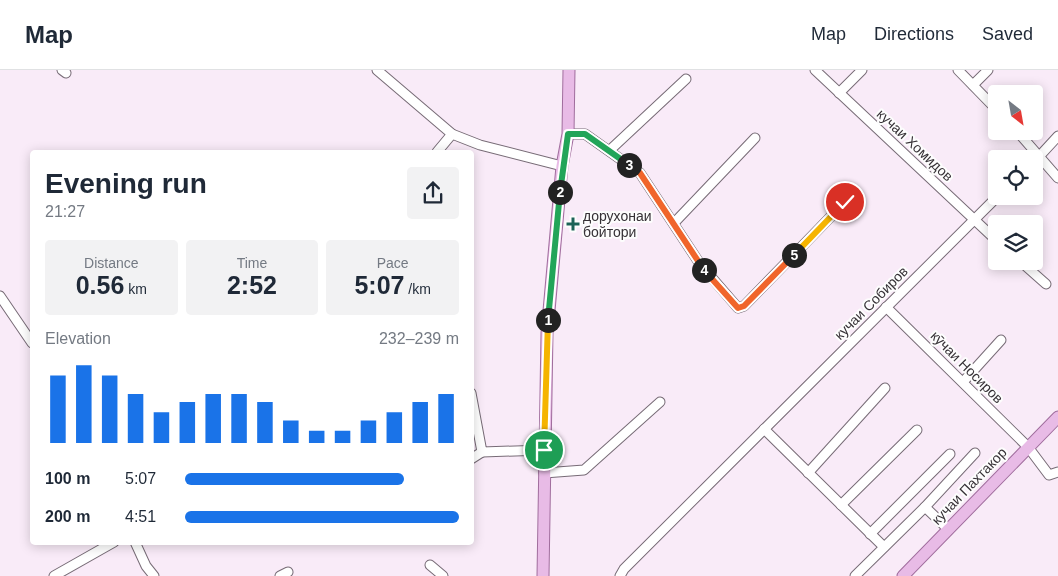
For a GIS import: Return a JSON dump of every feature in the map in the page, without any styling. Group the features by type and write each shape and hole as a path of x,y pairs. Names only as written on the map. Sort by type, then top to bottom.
{"main road":[{"path":"542,576 547,333 562,166 568,134 569,70"},
{"name":"кучаи Пахтакор","path":"903,576 1058,418"}],"street":[{"path":"377,70 452,134 480,145 562,166"},
{"name":"кучаи Хомидов","path":"815,70 988,232"},
{"path":"839,93 862,70"},
{"path":"958,70 988,101"},
{"path":"973,85 988,70"},
{"path":"610,150 686,79"},
{"path":"439,150 452,134"},
{"path":"568,134 585,134 640,173 700,264 738,308 744,306 845,202"},
{"path":"1043,152 1058,136"},
{"path":"674,222 755,138"},
{"path":"1043,164 1058,178"},
{"name":"кучаи Собиров","path":"620,576 624,569 989,205"},
{"path":"1030,270 1046,284"},
{"path":"0,296 30,340"},
{"name":"кӯчаи Носиров","path":"886,307 1028,447 1049,475 1058,472"},
{"path":"963,382 1002,340"},
{"path":"808,472 885,388"},
{"path":"544,473 584,470 660,402"},
{"path":"474,409 482,452"},
{"path":"764,429 884,547"},
{"path":"841,505 917,430"},
{"path":"474,457 482,452 544,450"},
{"name":"кучаи Пахтакор","path":"854,576 925,507 975,453"},
{"path":"870,534 950,454"},
{"path":"925,507 948,529"},
{"path":"54,576 109,545"},
{"path":"136,545 146,566 154,576"},
{"path":"430,565 443,576"}],"place":[{"name":"дорухонаи бойтори","path":"573,224"}],"route":[{"path":"544,450 547,333 562,166 568,134 585,134 640,173 700,264 732,304 738,308 744,306 845,202"}]}
